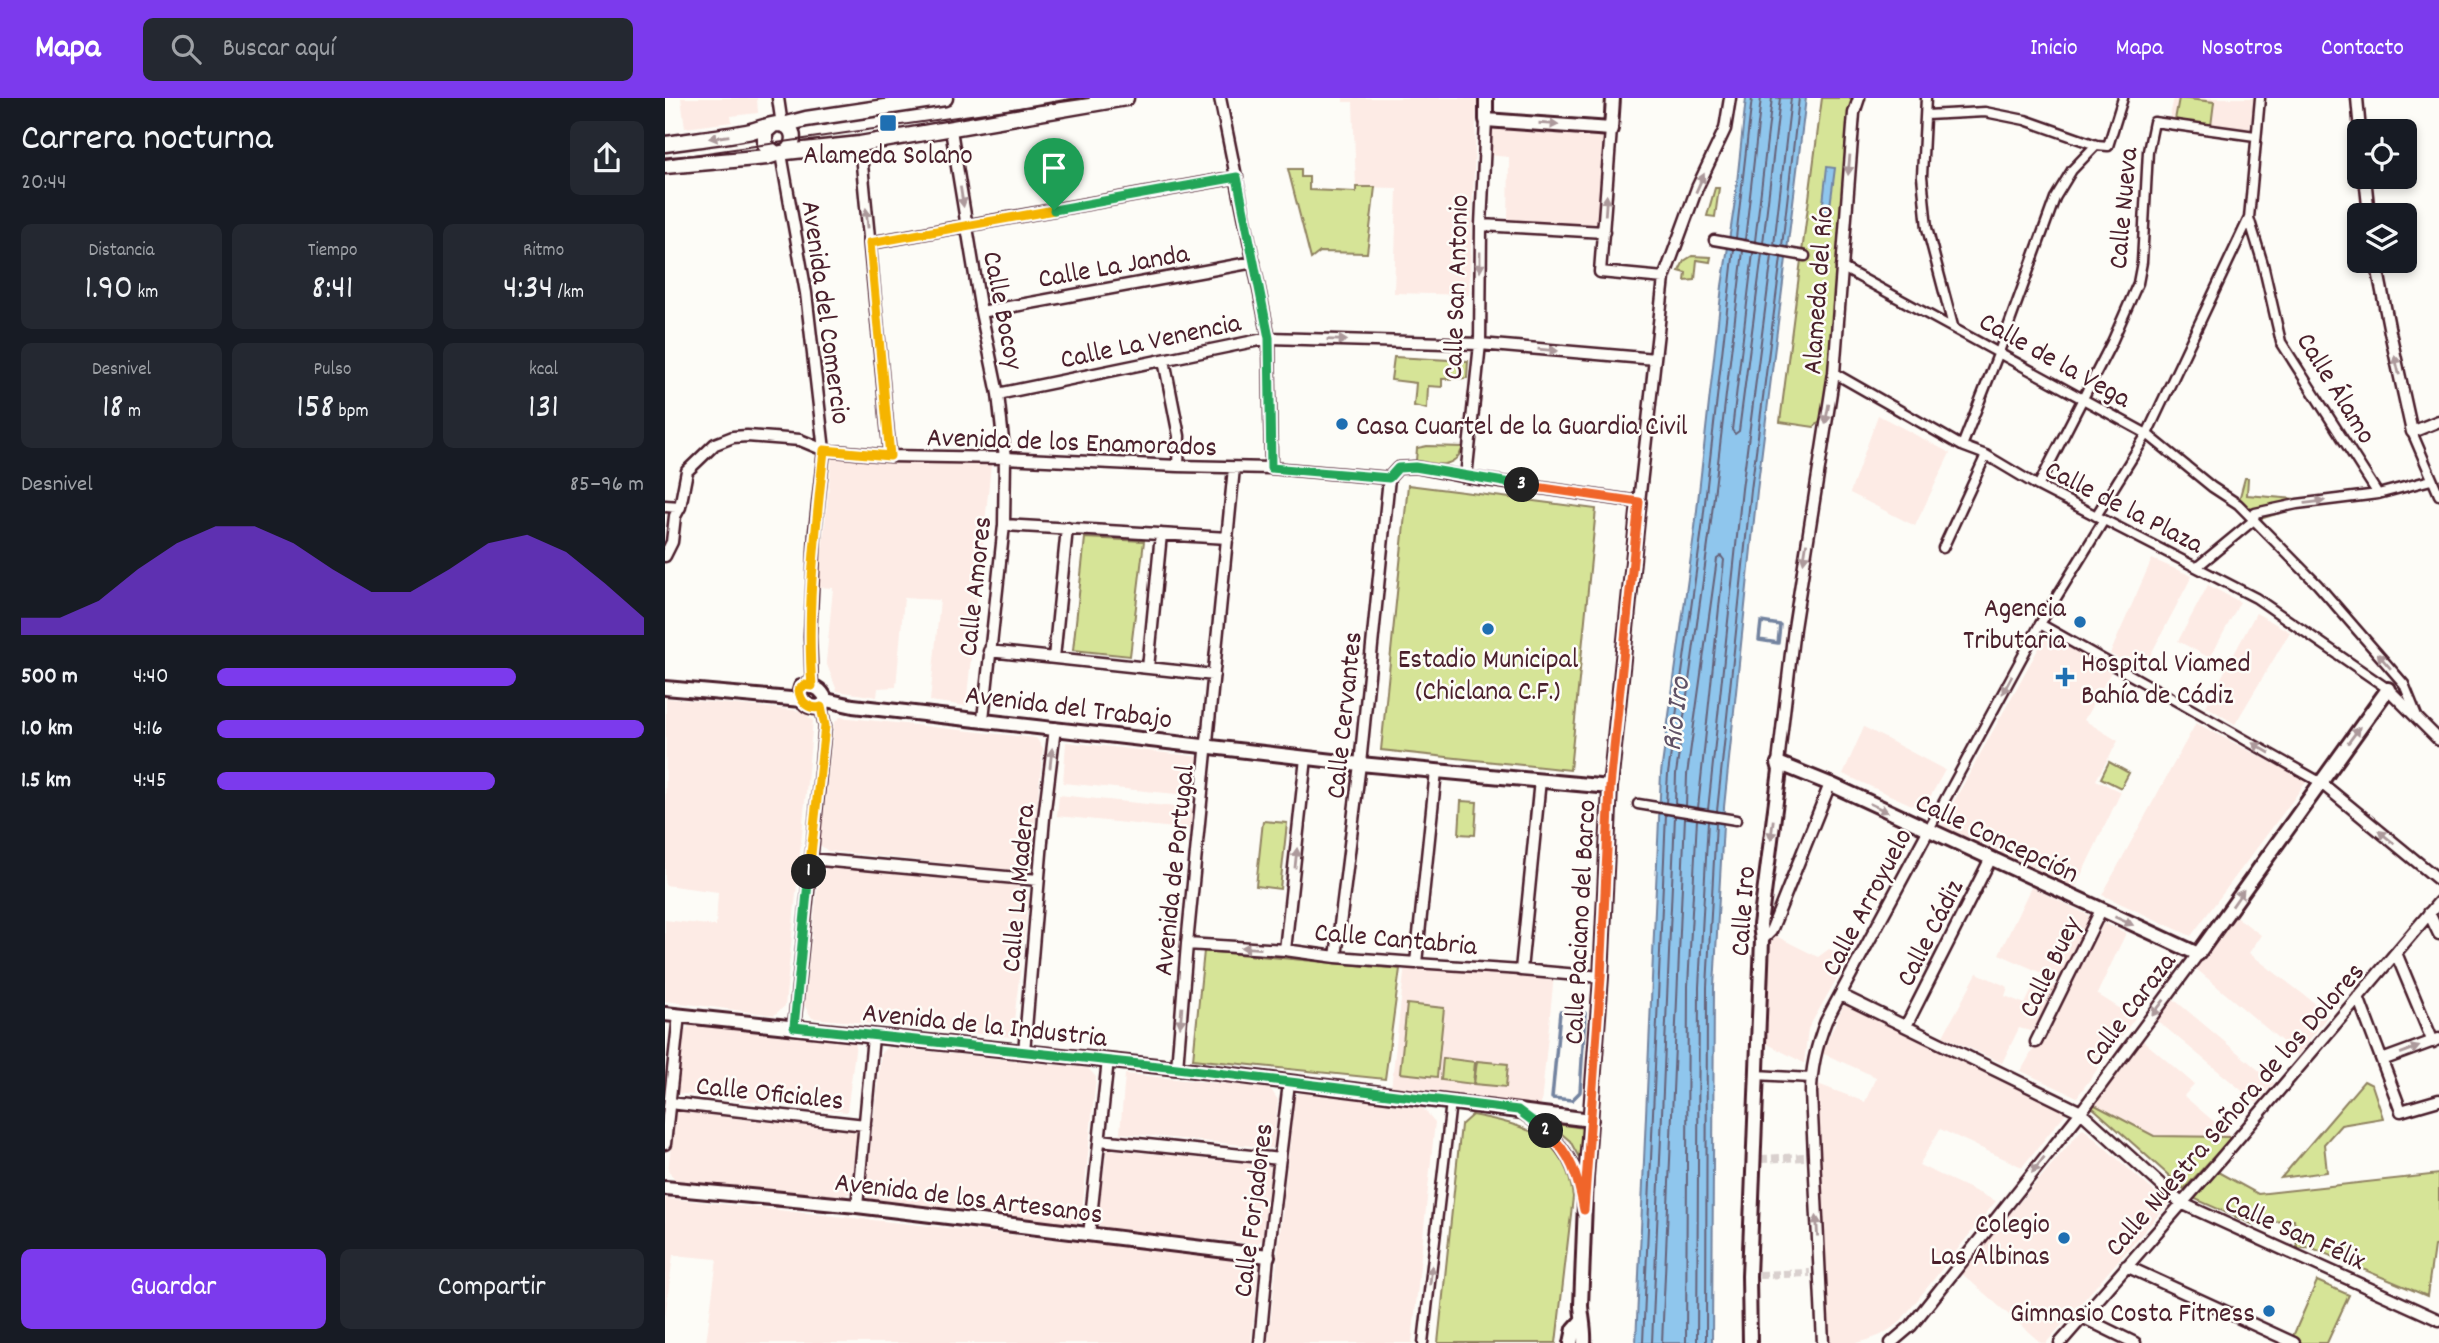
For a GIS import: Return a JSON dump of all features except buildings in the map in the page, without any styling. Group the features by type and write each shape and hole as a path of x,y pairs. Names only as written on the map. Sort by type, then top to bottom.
{"main road":[{"path":"665,144 945,98"},
{"path":"665,166 767,157 860,144 1126,98"},
{"path":"779,125 789,129 793,136 792,145 781,153 767,148 764,139 765,132 779,125"}],"street":[{"path":"778,98 779,125"},
{"path":"1220,98 1269,338 1271,468"},
{"name":"Calle San Antonio","path":"1465,477 1480,344 1486,98"},
{"path":"1613,98 1599,272 1664,278"},
{"path":"1715,151 1723,98"},
{"path":"1715,151 1725,129 1730,98"},
{"name":"Alameda del Río","path":"1815,485 1834,373 1854,113 1859,98"},
{"path":"1926,98 1922,176 1927,228 1953,326"},
{"path":"2249,218 2259,98"},
{"path":"2357,98 2359,119"},
{"path":"1926,116 1985,112 2025,120 2096,145 2108,146 2122,100"},
{"path":"1486,120 1611,128"},
{"name":"Calle Nueva","path":"2038,486 2083,400 2138,283 2142,262 2148,151 2154,122 2255,136"},
{"name":"Calle Bocoy","path":"951,130 981,312 998,394 1005,458"},
{"path":"860,144 890,456"},
{"path":"1962,446 2055,198 2072,170 2096,145"},
{"name":"Calle Paciano del Barco","path":"1584,1343 1584,1210 1601,977 1610,787 1639,502 1664,278 1697,188 1715,151"},
{"name":"Avenida del Comercio","path":"781,153 806,293 824,450 815,531 810,636 812,686"},
{"path":"870,243 1237,177"},
{"name":"Calle Arroyuelo","path":"1823,1343 1814,1273 1809,1157 1811,1078 1818,1042 1826,1021 2040,624 2147,434 2249,218"},
{"name":"Calle Álamo","path":"2249,218 2281,342 2378,494"},
{"path":"1481,225 1604,232"},
{"path":"1714,240 1805,256"},
{"name":"Calle La Janda","path":"981,312 1254,262"},
{"name":"Calle de la Vega","path":"1841,267 2147,434 2212,487 2238,504 2318,585 2404,684 2418,719"},
{"path":"2379,273 2412,432 2439,495"},
{"name":"Calle La Venencia","path":"998,394 1269,338 1480,344 1655,359"},
{"path":"1164,359 1179,436 1178,466"},
{"name":"Calle de la Plaza","path":"1834,373 1962,446 1986,455 2038,486 2256,598 2388,689"},
{"path":"2412,432 2439,421"},
{"name":"Avenida de los Enamorados","path":"665,556 672,542 675,516 680,507 687,471 715,444 747,436 800,440 824,450 890,456 1271,468 1389,478"},
{"path":"1943,548 1986,455"},
{"name":"Calle Amores","path":"983,719 1004,525 1005,458"},
{"path":"1389,478 1398,468 1415,467 1465,477 1639,502"},
{"name":"Avenida de Portugal","path":"1177,1068 1234,468"},
{"name":"Calle Cervantes","path":"1336,957 1360,764 1389,478"},
{"path":"2197,568 2257,523 2255,513 2378,494 2431,480"},
{"name":"Calle Iro","path":"1749,1343 1754,1276 1756,1075 1762,940 1760,925 1780,770 1778,763 1794,628 1815,485"},
{"path":"665,506 680,507"},
{"path":"1004,525 1228,538"},
{"path":"1054,658 1067,528"},
{"path":"1149,668 1161,534"},
{"path":"2040,624 2320,782 2439,880"},
{"path":"989,650 1214,675"},
{"path":"665,688 796,698 801,687 812,686 820,690 825,726 794,1027"},
{"path":"2388,689 2439,740"},
{"name":"Calle Caraza","path":"1891,1343 1911,1326 2081,1112 2199,954 2388,689"},
{"name":"Avenida del Trabajo","path":"796,698 809,707 823,704 853,706 1360,764 1610,787"},
{"name":"Calle La Madera","path":"1024,1052 1038,880 1055,728"},
{"path":"1285,950 1306,758"},
{"name":"Calle Concepción","path":"1778,763 1830,784 2199,954"},
{"path":"1416,963 1436,771"},
{"path":"1521,970 1540,780"},
{"path":"1762,940 1771,930 1830,784"},
{"path":"1638,804 1736,820"},
{"name":"Calle Cádiz","path":"1906,1026 1991,858"},
{"path":"810,859 1038,880"},
{"path":"1764,894 1766,900 1772,904 1784,899"},
{"name":"Calle Nuestra Señora de los Dolores","path":"2060,1343 2439,902"},
{"name":"Calle Buey","path":"2036,1042 2101,910"},
{"path":"2429,913 2439,934"},
{"name":"Calle Cantabria","path":"1187,944 1601,977"},
{"path":"2382,1060 2436,1040 2396,953"},
{"name":"Calle San Félix","path":"1841,996 2081,1112 2181,1203 2439,1320"},
{"path":"2358,997 2401,1111 2439,1100"},
{"name":"Avenida de la Industria","path":"665,1014 1108,1060 1591,1120"},
{"path":"665,1144 679,1015"},
{"path":"856,1206 873,1037"},
{"path":"1089,1235 1108,1060"},
{"path":"1756,1075 1811,1078"},
{"name":"Calle Forjadores","path":"1260,1343 1289,1083"},
{"path":"1423,1343 1451,1102"},
{"name":"Calle Oficiales","path":"670,1103 865,1125"},
{"path":"1518,1110 1536,1122 1565,1150 1579,1182 1584,1210"},
{"path":"1100,1140 1280,1159"},
{"name":"Avenida de los Artesanos","path":"665,1188 856,1206 1268,1256"},
{"path":"2126,1266 2294,1343"},
{"path":"2082,1317 2135,1343"},
{"name":"Calle Paciano del Barco","path":"1571,1343 1574,1329 1582,1320"}],"shaded area":[{"path":"681,98 757,98 758,113 731,116 732,122 685,128"},
{"path":"1343,98 1477,98 1469,295 1394,293 1397,188 1356,187 1353,102 1343,102"},
{"path":"2174,98 2255,98 2249,134 2169,121"},
{"path":"1490,124 1607,132 1598,227 1508,220 1509,157 1488,155"},
{"path":"1878,415 1950,453 1915,526 1850,493"},
{"path":"832,457 991,465 966,706 930,701 940,600 904,598 896,687 878,688 877,697 837,691 826,662 833,588 818,587"},
{"path":"2152,559 2192,576 2142,671 2110,654"},
{"path":"2208,585 2240,602 2210,658 2178,641"},
{"path":"2256,613 2290,632 2235,724 2206,706"},
{"path":"2047,633 2112,670 2084,720 2118,741 2096,780 2121,792 2074,890 1941,825"},
{"path":"666,698 803,711 813,721 785,1006 774,1015 665,1001 665,920 716,926 718,892 665,885"},
{"path":"840,717 1036,738 1043,748 1031,866 1021,871 828,851 820,845 834,723"},
{"path":"2196,723 2307,781 2191,936 2102,895"},
{"path":"1864,727 1945,770 1923,810 1843,774"},
{"path":"1066,742 1202,757 1197,796 1063,783"},
{"path":"1059,795 1196,809 1194,830 1057,816"},
{"path":"829,867 1023,886 1029,896 1012,1037 812,1018 804,1005 819,873"},
{"path":"2031,887 2090,916 2059,981 1999,954"},
{"path":"2234,915 2261,935 2249,953 2329,1014 2298,1055 2194,967"},
{"path":"2104,923 2126,933 2097,994 2135,1018 2077,1097 2021,1071"},
{"path":"1774,935 1818,957 1829,949 1849,957 1808,1029 1804,1063 1758,1039 1766,950"},
{"path":"1405,965 1554,975 1541,1105 1391,1089"},
{"path":"1977,973 2008,987 2005,996 2025,1004 2033,987 2056,986 2034,1032 2019,1028 2002,1063 1943,1036"},
{"path":"2171,997 2274,1083 2257,1103 2154,1018"},
{"path":"1844,1004 2069,1109 2022,1167 1940,1129 1919,1165 1996,1201 1899,1323 1868,1340 1856,1343 1827,1343 1815,1083 1865,1102 1876,1077 1822,1053"},
{"path":"690,1025 856,1043 847,1112 676,1093 682,1033"},
{"path":"2140,1038 2194,1084 2184,1096 2232,1137 2154,1136 2093,1104"},
{"path":"887,1047 1088,1068 1096,1077 1081,1221 1076,1224 871,1201 865,1193 881,1053"},
{"path":"1125,1074 1270,1088 1278,1100 1273,1148 1120,1133"},
{"path":"1306,1091 1423,1108 1435,1122 1412,1343 1268,1343 1295,1095"},
{"path":"675,1111 857,1132 850,1193 841,1199 675,1180 668,1171"},
{"name":"Colegio Las Albinas","path":"2083,1128 2168,1204 2046,1343 2041,1343 1960,1272"},
{"path":"1107,1149 1271,1166 1262,1240 1257,1244 1104,1229 1097,1224"},
{"path":"665,1198 1259,1261 1251,1343 706,1343 717,1259 673,1255 665,1318"}],"green space":[{"path":"1822,98 1859,98 1834,373 1821,421 1814,427 1780,422"},
{"path":"2179,98 2214,102 2211,126 2175,120"},
{"path":"1288,169 1301,169 1301,177 1309,177 1309,190 1356,192 1356,187 1375,187 1367,253 1320,252 1311,259"},
{"path":"1715,188 1719,188 1715,217 1707,216"},
{"path":"1692,256 1711,257 1710,262 1697,260 1695,280 1685,281 1686,273 1679,271 1684,261"},
{"path":"1394,357 1468,361 1467,378 1442,379 1442,387 1428,386 1427,409 1414,406 1416,383 1391,380"},
{"path":"1463,447 1450,463 1416,461 1417,448"},
{"path":"2245,478 2248,478 2247,495 2296,499 2296,508 2260,519 2259,525 2238,504"},
{"name":"Estadio Municipal (Chiclana C.F.)","path":"1408,485 1596,509 1570,770 1381,750"},
{"path":"1085,538 1144,541 1130,656 1073,650"},
{"path":"2109,762 2129,773 2121,788 2101,778"},
{"path":"1461,801 1477,802 1475,835 1459,834"},
{"path":"1263,821 1287,823 1280,889 1256,886"},
{"path":"1204,951 1400,969 1385,1079 1193,1059"},
{"path":"1407,1004 1444,1008 1437,1077 1400,1073"},
{"path":"1443,1058 1475,1062 1473,1084 1441,1080"},
{"path":"1477,1061 1508,1064 1506,1087 1474,1084"},
{"path":"2364,1081 2372,1085 2383,1118 2341,1125 2324,1144 2327,1172 2281,1178"},
{"path":"2093,1104 2154,1136 2232,1137 2184,1189 2092,1107"},
{"path":"1472,1115 1510,1123 1540,1137 1562,1160 1569,1176 1573,1197 1556,1343 1438,1343 1461,1125"},
{"path":"1549,1123 1584,1128 1582,1163 1570,1141"},
{"path":"2216,1171 2258,1194 2439,1174 2439,1245 2434,1246 2427,1296 2310,1247 2297,1248 2294,1220 2252,1224 2193,1198"},
{"path":"2317,1281 2349,1295 2327,1343 2290,1343"}],"water":[{"name":"Rio Iro","path":"1746,98 1806,98 1757,491 1724,807 1714,987 1712,1343 1636,1343 1661,773 1695,528"},
{"path":"1827,167 1835,168 1828,222 1821,221"}],"waterway":[{"path":"1761,622 1780,625 1778,643 1759,640 1761,622"},
{"path":"1560,1012 1585,1013 1580,1092 1572,1100 1552,1098 1560,1012"}],"tunnel":[{"path":"1760,1159 1805,1157"},
{"path":"1759,1275 1810,1273"}],"tram line":[{"path":"665,159 1089,98"}],"place":[{"name":"Alameda Solano","path":"888,123"},
{"name":"Casa Cuartel de la Guardia Civil","path":"1342,424"},
{"name":"Agencia Tributaria","path":"2080,622"},
{"name":"Estadio Municipal (Chiclana C.F.)","path":"1488,629"},
{"name":"Hospital Viamed Bahía de Cádiz","path":"2065,677"},
{"name":"Colegio Las Albinas","path":"2064,1238"},
{"name":"Gimnasio Costa Fitness","path":"2269,1311"}],"route":[{"path":"1237,177 1269,338 1271,468 1389,478 1398,468 1415,467 1465,477 1639,502 1610,787 1601,977 1584,1210 1579,1182 1565,1150 1536,1122 1518,1110 1108,1060 794,1027 825,726 821,707 809,707 799,694 804,685 812,686 810,636 815,531 824,450 890,456 870,243 1054,210 1237,177"}]}
